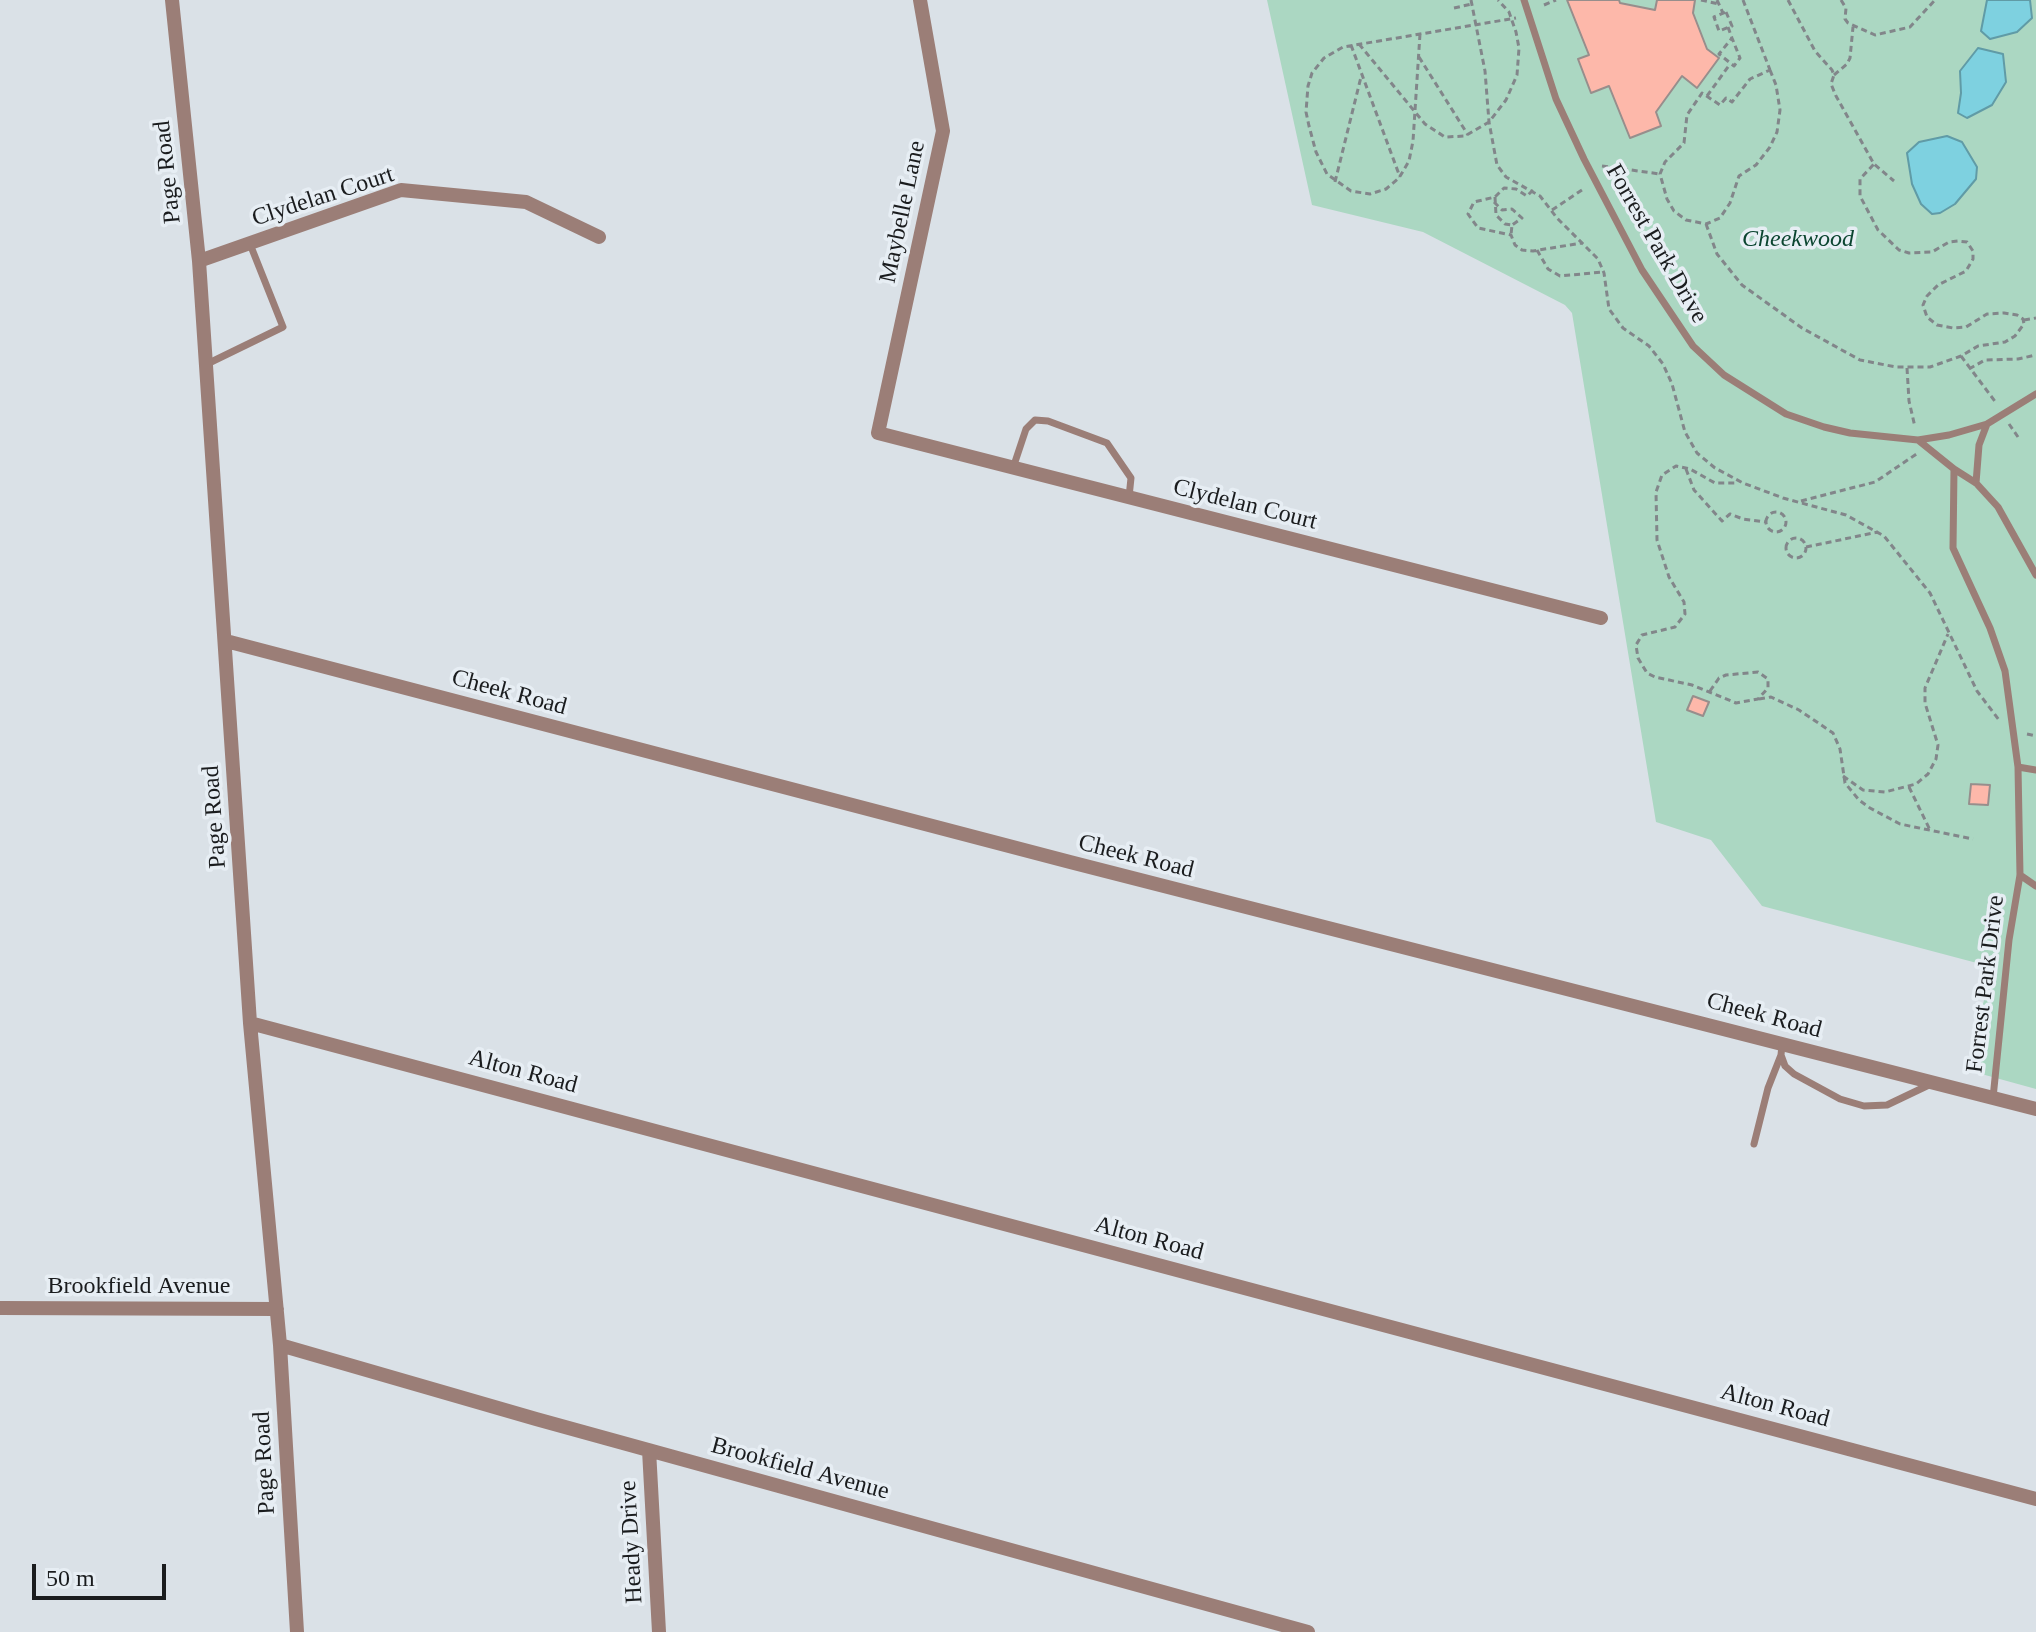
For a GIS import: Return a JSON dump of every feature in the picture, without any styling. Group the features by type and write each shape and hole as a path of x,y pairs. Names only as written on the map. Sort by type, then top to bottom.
{"street":[{"name":"Page Road","path":"172,0 207,364 250,1023 280,1345 297,1632"},
{"name":"Maybelle Lane","path":"878,433 943,131 920,0"},
{"name":"Clydelan Court","path":"199,261 401,190 526,202 599,237"},
{"name":"Clydelan Court","path":"878,433 1601,618"},
{"name":"Cheek Road","path":"226,641 1781,1049 2036,1109"},
{"name":"Alton Road","path":"250,1023 2036,1499"},
{"name":"Brookfield Avenue","path":"0,1308 277,1309"},
{"name":"Brookfield Avenue","path":"280,1345 1308,1632"},
{"name":"Heady Drive","path":"649,1450 659,1632"}],"lane":[{"name":"Forrest Park Drive","path":"1524,0 1556,99 1596,183 1661,301 1693,346 1724,375 1770,405 1802,421 1850,433 1918,440 1987,424 2036,394"},
{"path":"207,364 283,327 250,244"},
{"path":"1013,468 1026,429 1035,420 1048,421 1107,443 1131,478 1129,497"},
{"path":"1976,483 1979,445 1987,424"},
{"path":"1918,440 1976,483 1998,507 2036,575"},
{"name":"Forrest Park Drive","path":"1954,469 1953,548 1990,628 2002,663 2018,767 2020,875 2009,940 1993,1098"},
{"path":"2018,767 2036,770"},
{"name":"Forrest Park Drive","path":"2020,875 2036,886"},
{"path":"1781,1049 1785,1066 1794,1074 1833,1096 1864,1106 1887,1105 1933,1083"},
{"path":"1754,1144 1781,1049"}],"path":[{"path":"1358,44 1415,113 1435,132 1445,137 1468,135 1489,122 1506,100 1517,75 1519,48 1512,19 1498,0"},
{"path":"1420,34 1411,151 1400,177 1386,189 1370,194 1351,191 1335,182 1322,165 1306,112 1312,73 1324,58 1338,48 1351,45 1512,19 1556,0"},
{"path":"1701,0 1718,2 1723,13 1726,12 1732,26 1719,31 1714,17 1723,13"},
{"path":"1743,0 1770,70 1780,103 1780,117 1774,140 1761,160 1739,176 1723,214 1706,224 1686,220 1674,211 1667,199 1660,174 1665,162 1684,143 1687,115 1702,93 1720,105 1726,98 1732,102 1750,79 1770,70"},
{"path":"1788,0 1815,51 1827,62 1834,75"},
{"path":"1841,0 1846,8 1846,22 1875,35 1910,27 1935,0"},
{"path":"1454,8 1471,2 1485,71 1493,155 1501,173 1533,190 1598,259 1609,309 1623,328 1649,346 1663,364 1672,384 1682,424 1697,453 1715,468 1742,482 1851,516 1889,540 1936,603 1981,697 1998,719 2013,730 2036,736"},
{"path":"1728,27 1740,58 1734,66 1719,54 1732,38"},
{"path":"1853,27 1847,64 1834,75 1831,84 1874,164 1894,181"},
{"path":"1351,45 1400,177"},
{"path":"1419,56 1468,135"},
{"path":"1707,96 1730,64"},
{"path":"1335,182 1361,74"},
{"path":"1874,164 1860,179 1861,200 1878,230 1899,250 1932,252 1949,242 1958,241 1967,242 1972,247 1973,259 1966,271 1934,287 1924,300 1924,311 1931,322 1945,327 1966,327 1982,316 2004,313 2017,315 2024,320 2036,318"},
{"path":"1602,166 1660,174"},
{"path":"1551,211 1574,193 1596,183"},
{"path":"1495,199 1502,210 1512,209 1522,218 1512,225 1505,224 1496,215 1495,199 1501,189 1516,189 1527,196 1533,190"},
{"path":"1495,199 1474,202 1468,209 1469,216 1480,229 1511,235"},
{"path":"1706,224 1717,254 1742,285 1830,346 1868,362 1907,368 1930,367 1978,346 2011,339 2020,332 2024,320"},
{"path":"1512,225 1511,235 1518,248 1537,250 1582,243"},
{"path":"1537,250 1548,269 1560,276 1603,272"},
{"path":"1969,369 1985,360 2036,355"},
{"path":"1961,356 2018,437"},
{"path":"1798,501 1841,493 1881,479 1920,452 1909,401 1907,368"},
{"path":"1742,482 1715,483 1686,468 1671,467 1662,475 1655,504 1657,540 1663,563 1684,602 1685,614 1675,627 1642,635 1636,645 1641,666 1647,673 1710,691 1736,703 1771,697 1799,710 1833,733 1843,776 1851,792 1882,816 1900,824 1973,839"},
{"path":"1686,468 1694,490 1722,521 1730,514 1766,522"},
{"path":"1766,522 1771,513 1782,514 1786,522 1782,530"},
{"path":"1766,522 1770,530 1782,530"},
{"path":"1782,530 1790,540"},
{"path":"1806,547 1878,532"},
{"path":"1790,540 1800,539 1806,547"},
{"path":"1790,540 1786,550 1792,557 1802,556 1806,547"},
{"path":"1843,776 1853,785 1885,792 1909,787 1928,774 1938,753 1937,739 1925,703 1925,688 1949,632"},
{"path":"1710,691 1722,676 1755,672 1766,676 1771,697"},
{"path":"1758,699 1768,686"},
{"path":"1909,787 1930,830"}],"green space":[{"name":"Cheekwood","path":"1267,0 2036,0 2036,1089 1967,1070 1992,967 1762,906 1711,840 1656,822 1572,313 1565,305 1423,232 1312,205"}],"water":[{"path":"1987,0 2030,0 2032,18 2017,32 1990,39 1981,31"},
{"path":"1978,48 2003,54 2006,82 1992,105 1967,118 1958,113 1960,71"},
{"path":"1947,136 1962,142 1977,167 1976,179 1955,204 1932,214 1921,204 1912,184 1907,153 1919,142"}],"building":[{"path":"1567,0 1619,0 1620,3 1655,10 1657,0 1695,0 1693,13 1707,49 1719,58 1697,88 1682,76 1656,112 1661,126 1630,138 1609,86 1591,93 1578,59 1589,55"},
{"path":"1693,696 1709,702 1703,716 1687,710"},
{"path":"1971,784 1990,785 1988,805 1969,804"}]}
